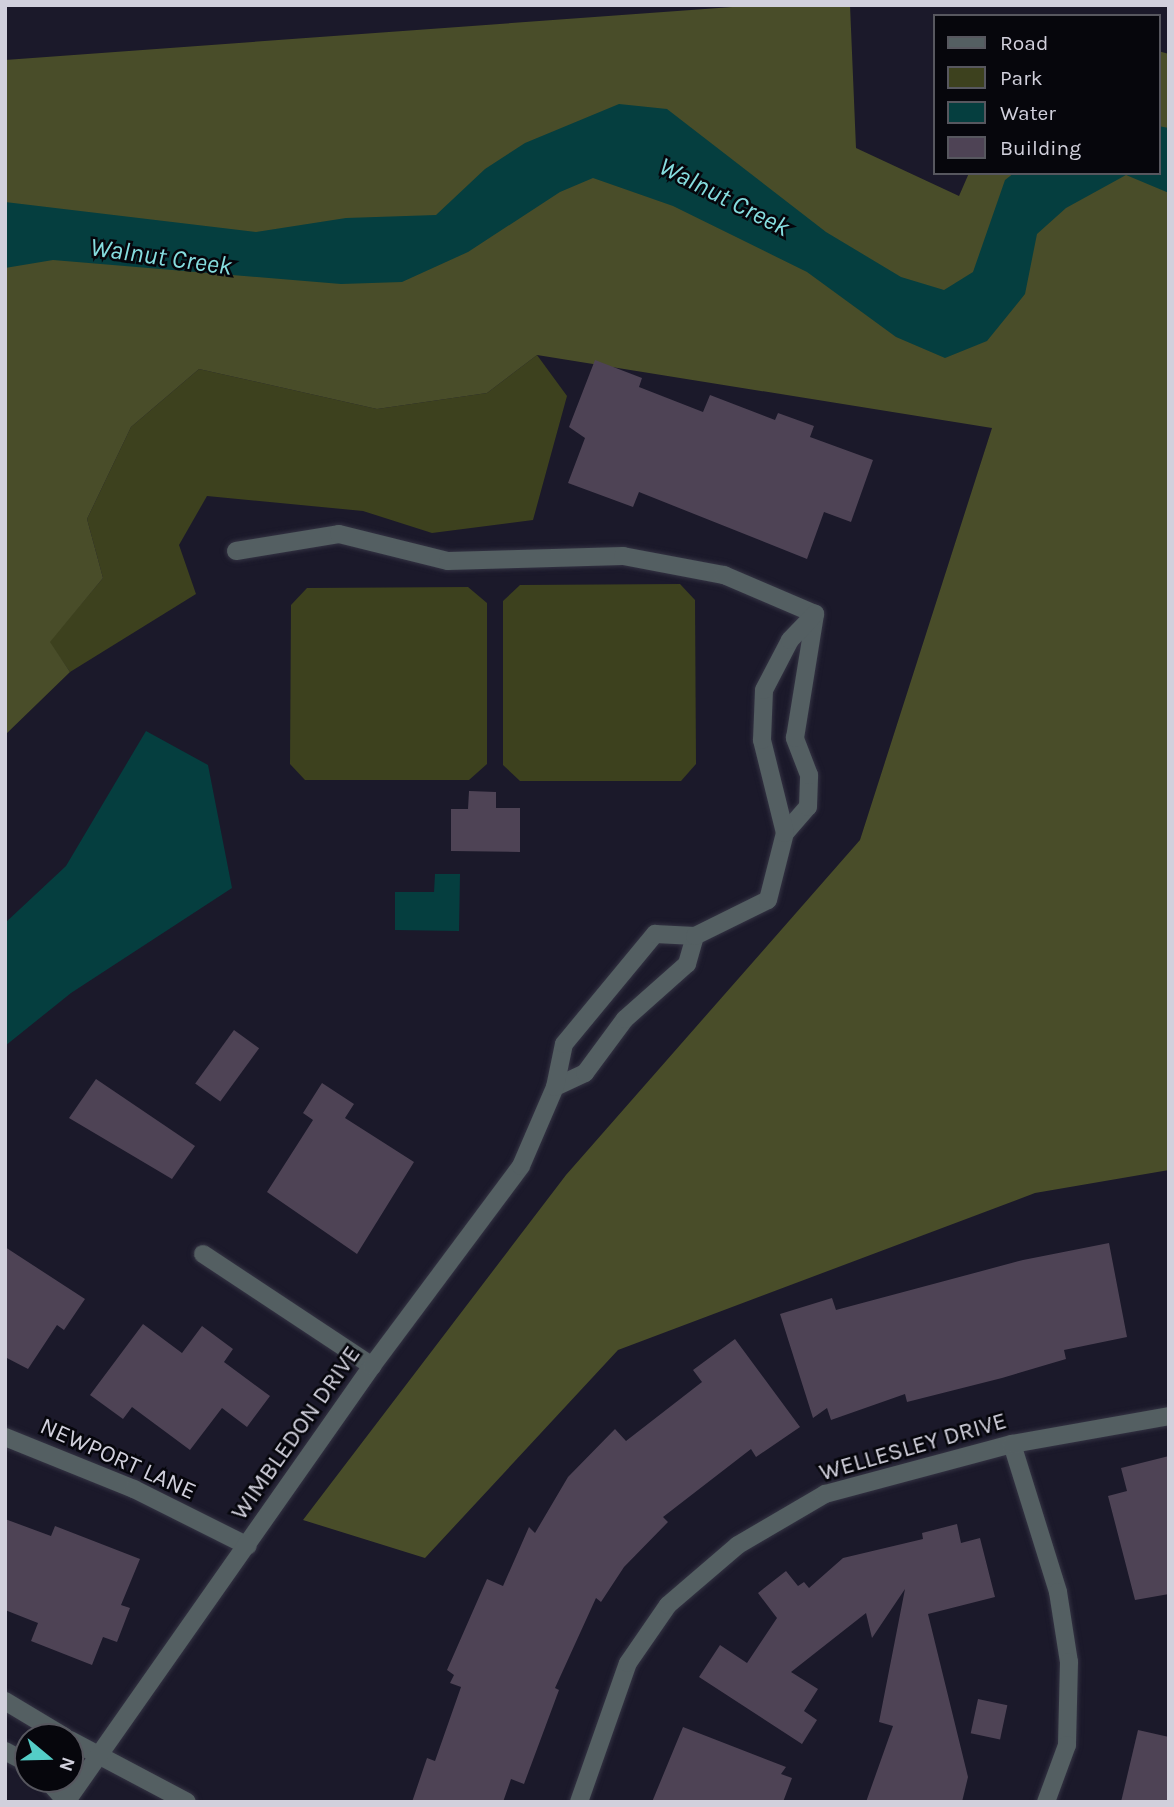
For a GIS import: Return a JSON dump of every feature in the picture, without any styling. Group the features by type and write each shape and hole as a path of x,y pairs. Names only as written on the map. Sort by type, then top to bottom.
{"street":[{"path":"236,551 339,534 448,561 623,556 724,575 815,614"},
{"name":"WIMBLEDON DRIVE","path":"785,833 762,740 764,690 790,640 815,614"},
{"name":"WIMBLEDON DRIVE","path":"66,1802 372,1366 521,1167 555,1087 564,1044 655,934 695,936 768,900 785,833 808,807 809,775 795,738 815,614"},
{"path":"555,1087 585,1073 625,1019 687,964 695,936"},
{"path":"204,1254 372,1366"},
{"name":"WELLESLEY DRIVE","path":"579,1802 628,1663 668,1605 738,1545 825,1494 1012,1444 1169,1416"},
{"name":"NEWPORT LANE","path":"5,1437 134,1489 248,1546"},
{"path":"1012,1444 1058,1592 1069,1662 1067,1745 1046,1802"},
{"path":"5,1701 42,1723"},
{"path":"84,1748 187,1802"}],"green space":[{"path":"537,355 567,396 533,520 432,533 363,511 207,496 179,545 196,594 70,672 49,642 103,578 87,519 131,427 199,369 377,409 487,393"},
{"path":"680,584 695,600 696,764 681,781 520,781 503,765 503,601 520,585"},
{"path":"468,587 487,603 487,764 469,780 305,780 290,764 291,605 307,588"}],"shaded area":[{"path":"760,5 850,5 856,148 959,196 968,175 1160,175 1160,52 1169,54 1169,1170 1035,1193 618,1350 425,1558 303,1520 566,1175 860,840 992,428 537,355 487,393 377,409 199,369 131,427 87,519 103,578 50,642 70,672 5,735 5,60"}],"water":[{"name":"Walnut Creek","path":"619,104 667,109 826,232 901,277 944,290 973,272 1005,180 1011,175 1126,175 1066,208 1037,234 1025,294 987,341 945,358 896,337 807,272 673,206 593,178 560,192 468,252 402,282 341,284 53,260 5,268 5,202 256,232 346,218 436,215 485,169 525,143"},
{"path":"1160,126 1169,128 1169,193 1126,175 1160,175"},
{"path":"146,731 208,765 232,888 71,993 5,1046 5,923 66,866"},
{"path":"435,874 460,874 459,931 395,930 395,892 434,892"}],"building":[{"path":"595,360 642,378 639,387 703,412 710,395 775,420 778,413 814,426 810,437 873,460 851,522 824,512 807,559 639,492 633,507 568,483 585,438 569,427"},
{"path":"469,791 496,792 496,808 520,808 520,852 451,851 451,809 468,809"},
{"path":"234,1030 259,1048 220,1102 195,1083"},
{"path":"96,1079 195,1146 172,1179 69,1118"},
{"path":"322,1083 354,1104 345,1118 414,1162 357,1254 267,1192 313,1120 303,1113"},
{"path":"1109,1243 1127,1337 1064,1350 1066,1359 1002,1378 907,1402 905,1394 831,1420 827,1408 813,1418 780,1314 832,1298 836,1310 1023,1260"},
{"path":"5,1247 85,1299 64,1330 57,1325 28,1369 5,1357"},
{"path":"143,1324 182,1353 202,1326 233,1349 224,1362 270,1396 247,1427 222,1408 190,1450 132,1407 123,1419 90,1395"},
{"path":"735,1339 800,1427 756,1457 751,1449 663,1517 668,1522 624,1567 601,1602 596,1598 555,1688 559,1690 524,1784 511,1779 503,1802 412,1802 427,1758 435,1761 461,1687 450,1683 454,1675 447,1670 487,1579 503,1586 529,1527 535,1533 568,1477 615,1429 626,1441 702,1382 693,1370"},
{"path":"1169,1456 1169,1594 1135,1600 1108,1496 1127,1491 1121,1468"},
{"path":"5,1519 51,1536 55,1526 140,1559 121,1605 130,1608 117,1642 103,1637 92,1665 31,1641 38,1623 5,1610"},
{"path":"957,1524 961,1543 980,1538 995,1597 928,1614 968,1777 962,1802 866,1802 893,1726 879,1722 905,1589 872,1638 866,1613 791,1672 818,1689 804,1711 817,1720 802,1744 699,1677 720,1645 747,1663 777,1618 758,1593 786,1571 798,1586 804,1582 809,1588 843,1558 923,1539 922,1533"},
{"path":"978,1699 1007,1705 1000,1739 971,1733"},
{"path":"683,1727 786,1767 781,1774 792,1778 783,1802 652,1802"},
{"path":"1138,1730 1169,1737 1169,1802 1121,1802"}]}
